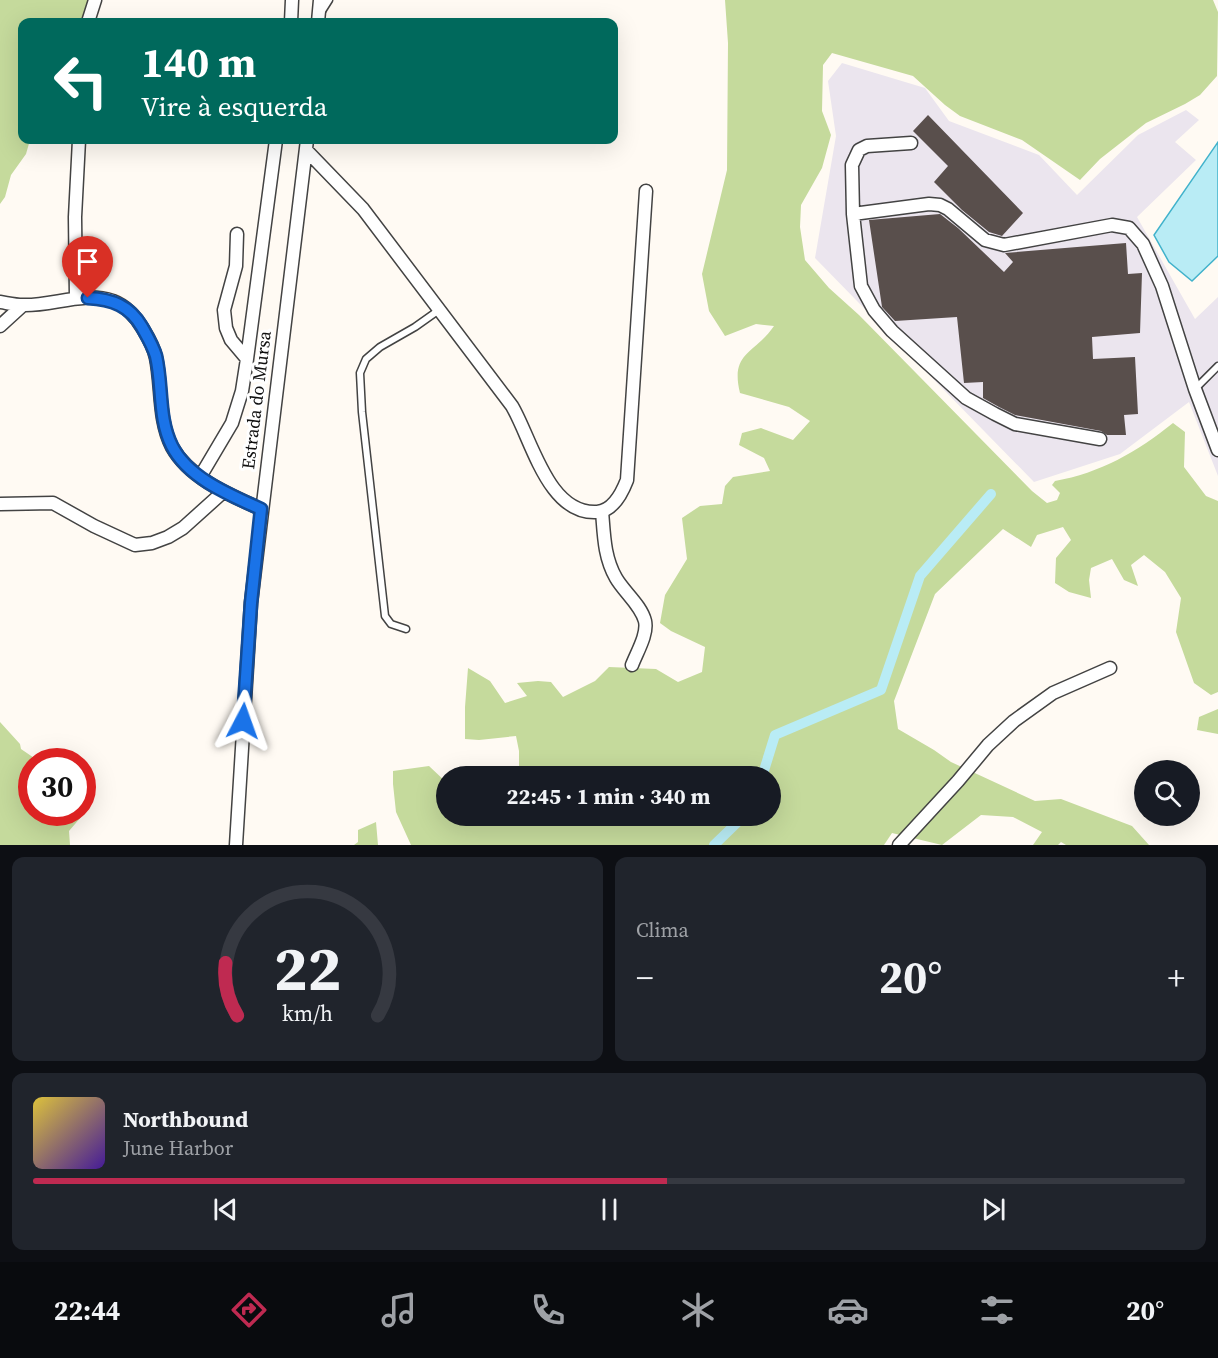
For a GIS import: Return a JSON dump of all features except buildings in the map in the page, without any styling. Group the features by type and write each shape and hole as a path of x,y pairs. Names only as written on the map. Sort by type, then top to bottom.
{"street":[{"path":"89,18 95,0"},
{"path":"291,18 292,0"},
{"path":"318,18 320,0"},
{"path":"911,143 867,146 858,150 852,165 853,214 861,286 874,310 892,331 966,398 1015,423 1100,439"},
{"path":"76,298 75,217 79,144"},
{"path":"200,477 232,423 242,391 275,144"},
{"path":"307,145 363,209 512,406 522,422 547,481 567,503 588,512 602,511 621,495 627,480 645,191"},
{"name":"Estrada do Mursa","path":"236,845 251,603 307,145"},
{"path":"853,214 928,204 940,205 985,240 1004,244 1112,225 1129,228 1143,243 1162,286 1218,450"},
{"path":"237,234 236,266 225,310 225,319 231,340 247,359"},
{"path":"0,302 23,305 76,298 101,298 115,302 137,318 156,355 166,432 173,448 200,477 224,492 261,509"},
{"path":"0,326 23,305"},
{"path":"0,504 53,503 135,545 152,543 168,537 183,528 224,492"},
{"path":"602,511 605,554 616,579 645,621 643,636 632,664"},
{"path":"899,845 988,745 1014,721 1053,693 1110,668"}],"lane":[{"path":"319,18 329,0"},
{"path":"406,629 391,624 385,616 363,423 360,373 366,358 380,346 415,327 439,309"},
{"path":"1196,389 1218,366"}],"shaded area":[{"path":"842,63 925,88 949,121 1039,155 1077,195 1138,135 1186,110 1199,120 1175,142 1196,160 1137,217 1195,319 1218,297 1218,476 1189,402 1120,454 1034,482 815,258 836,136 828,81"}],"green space":[{"path":"0,0 93,0 86,18 18,18 18,144 29,144 26,154 11,175 5,197 0,204"},
{"path":"725,0 1213,0 1218,12 1217,76 1200,95 1146,123 1100,159 1080,180 1022,140 960,116 913,76 832,53 823,65 822,111 831,135 822,168 801,205 800,227 805,260 829,288 859,315 1032,491 1047,503 1057,500 1060,493 1052,485 1055,481 1103,467 1132,452 1173,423 1185,432 1184,467 1206,496 1218,501 1218,692 1211,695 1194,683 1176,632 1181,598 1165,572 1144,555 1131,565 1138,586 1124,580 1112,559 1091,568 1089,580 1091,598 1069,592 1055,583 1056,558 1071,540 1063,527 1037,535 1031,547 1003,529 935,594 894,701 898,729 951,762 1035,801 1061,799 1132,826 1149,845 1066,845 1061,842 1058,845 1033,845 1042,832 1013,817 981,815 942,845 892,833 884,845 411,845 396,812 393,771 429,766 436,773 436,826 781,826 781,766 519,766 516,736 479,740 465,739 468,668 490,681 505,703 527,696 517,683 551,682 563,697 595,681 609,667 656,669 678,682 702,672 705,647 671,631 660,623 665,595 687,559 682,518 700,506 722,504 725,486 733,477 770,471 764,458 739,445 742,433 761,428 793,440 810,421 789,407 740,393 738,369 741,361 774,326 756,324 725,336 709,311 702,274 727,170 728,43"},
{"path":"1218,709 1218,734 1197,730 1199,717"},
{"path":"0,722 20,744 21,748 18,748 18,826 73,826 69,831 70,845 0,845"},
{"path":"376,822 378,845 354,845 358,842 358,830"}],"water":[{"path":"1218,142 1218,256 1192,281 1169,262 1154,235"}],"waterway":[{"path":"765,766 775,735 881,690 920,576 991,494"},
{"path":"714,845 734,826"}],"route":[{"path":"88,298 101,298 127,309 137,318 147,335 156,355 166,432 173,448 183,461 200,477 224,492 261,509 251,603 243,721"}]}
